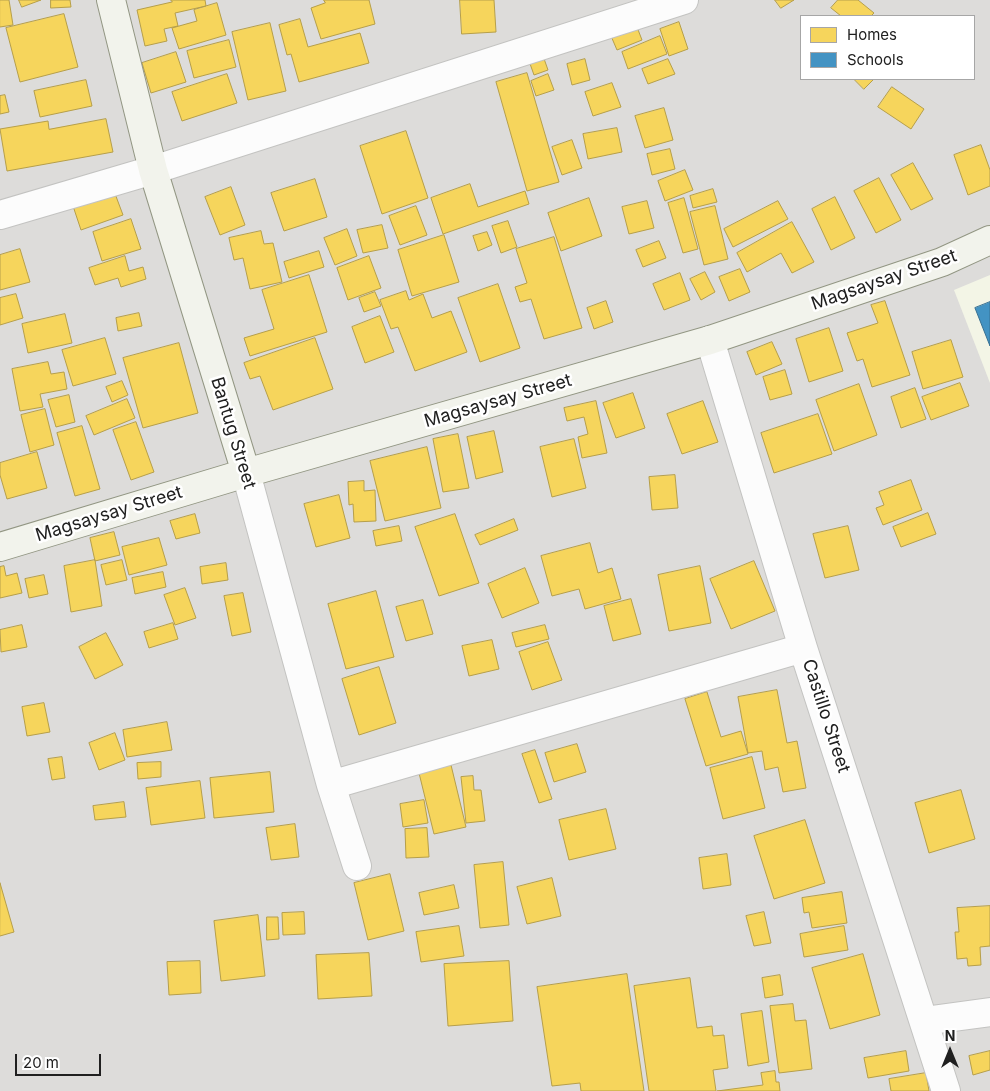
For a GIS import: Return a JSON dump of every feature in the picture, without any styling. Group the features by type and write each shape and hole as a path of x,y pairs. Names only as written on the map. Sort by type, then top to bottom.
{"street":[{"name":"Bantug Street","path":"112,0 153,170 246,473 331,785 357,866"},
{"path":"0,215 153,170 684,0"},
{"name":"Magsaysay Street","path":"0,547 246,473 710,340 942,262 990,240"},
{"name":"Castillo Street","path":"710,340 803,648 946,1091"},
{"path":"331,785 803,648"},
{"path":"924,1021 990,1012"}],"shaded area":[{"path":"0,0 990,0 990,1091 0,1091"},
{"path":"990,275 990,383 954,290"}],"building: Homes":[{"path":"0,0 9,0 13,25 0,27"},
{"path":"19,0 41,0 22,7"},
{"path":"51,0 70,0 71,7 51,8"},
{"path":"171,0 205,0 206,6 175,13 178,26 164,29 167,41 145,46 137,10 172,2"},
{"path":"324,0 369,0 375,24 321,39 311,8 325,3"},
{"path":"460,0 494,0 496,32 462,34"},
{"path":"775,0 794,0 781,8"},
{"path":"838,0 858,0 874,13 872,15 840,15 831,8"},
{"path":"217,3 226,35 179,49 172,28 197,21 194,10"},
{"path":"64,14 78,67 20,82 6,28"},
{"path":"300,19 308,47 360,33 369,63 299,82 291,54 287,55 279,25"},
{"path":"679,22 688,49 669,56 660,29"},
{"path":"270,23 286,91 248,100 232,32"},
{"path":"637,27 642,40 617,50 611,36"},
{"path":"660,36 667,54 628,69 622,52"},
{"path":"229,40 236,67 194,78 187,51"},
{"path":"176,52 186,82 151,93 142,63"},
{"path":"542,53 548,70 534,75 528,58"},
{"path":"585,59 590,80 572,85 567,64"},
{"path":"668,59 675,74 648,84 642,69"},
{"path":"527,73 559,182 527,191 496,82"},
{"path":"227,74 237,103 182,121 172,92"},
{"path":"548,74 554,90 536,96 531,81"},
{"path":"86,80 92,106 40,117 34,91"},
{"path":"855,80 873,80 864,89"},
{"path":"612,83 621,107 593,116 585,92"},
{"path":"892,87 924,109 911,129 878,107"},
{"path":"5,95 9,112 0,114 0,96"},
{"path":"664,108 673,140 645,148 635,116"},
{"path":"106,119 113,152 7,171 0,129 48,121 49,129"},
{"path":"617,128 622,152 588,159 583,134"},
{"path":"406,131 428,198 382,214 360,146"},
{"path":"572,140 582,168 562,175 552,147"},
{"path":"981,145 990,170 990,186 968,195 954,155"},
{"path":"670,149 675,169 652,175 647,154"},
{"path":"913,163 933,199 911,210 891,175"},
{"path":"685,170 693,190 665,201 658,181"},
{"path":"879,178 901,220 876,233 854,191"},
{"path":"315,179 327,217 284,231 271,193"},
{"path":"470,184 478,207 525,191 529,204 443,234 431,198"},
{"path":"231,187 245,225 220,235 205,197"},
{"path":"713,189 717,202 693,208 690,196"},
{"path":"114,191 123,215 81,230 73,206"},
{"path":"835,197 855,238 831,250 812,209"},
{"path":"589,198 602,236 561,251 548,213"},
{"path":"684,198 698,249 683,253 668,203"},
{"path":"647,201 654,228 629,234 622,207"},
{"path":"778,201 788,219 733,247 724,229"},
{"path":"416,206 427,235 400,245 389,216"},
{"path":"715,206 728,259 704,265 690,212"},
{"path":"131,219 141,249 102,261 93,232"},
{"path":"508,221 517,247 501,253 492,226"},
{"path":"792,222 814,262 792,273 781,253 747,272 737,253"},
{"path":"382,225 388,248 363,253 357,230"},
{"path":"347,229 357,256 335,265 324,238"},
{"path":"261,231 264,244 273,243 282,282 250,289 243,258 234,260 229,238"},
{"path":"487,232 492,245 478,251 473,236"},
{"path":"444,235 459,282 412,296 398,250"},
{"path":"554,237 582,328 544,339 531,299 520,302 515,287 527,283 516,249"},
{"path":"659,241 666,258 643,267 636,250"},
{"path":"20,249 30,282 0,290 0,255"},
{"path":"319,251 324,267 289,278 284,262"},
{"path":"125,256 129,271 143,267 146,279 121,287 118,278 95,285 89,268"},
{"path":"369,256 381,288 348,300 337,268"},
{"path":"740,269 750,292 729,301 719,277"},
{"path":"705,272 715,292 701,300 690,279"},
{"path":"680,273 690,300 664,310 653,284"},
{"path":"309,275 327,332 250,356 244,338 274,329 262,290"},
{"path":"498,284 520,348 480,362 458,298"},
{"path":"406,291 409,300 423,294 432,318 451,311 467,352 415,371 398,327 391,329 380,300"},
{"path":"375,292 381,306 364,312 359,298"},
{"path":"16,294 23,318 0,325 0,298"},
{"path":"606,301 613,322 594,329 587,308"},
{"path":"885,301 910,375 872,387 863,359 857,361 847,333 878,323 871,305"},
{"path":"139,313 142,326 118,331 116,318"},
{"path":"65,314 72,343 28,353 22,324"},
{"path":"380,316 394,352 365,363 352,327"},
{"path":"829,328 843,371 809,382 796,339"},
{"path":"105,338 116,374 73,386 62,350"},
{"path":"315,338 333,389 273,410 260,376 250,379 244,363"},
{"path":"951,340 963,377 923,389 912,352"},
{"path":"772,342 782,364 756,375 747,352"},
{"path":"179,343 198,413 143,428 123,358"},
{"path":"48,362 51,374 64,372 67,389 40,394 43,407 20,411 12,369"},
{"path":"785,370 792,394 770,400 763,377"},
{"path":"122,381 128,395 112,402 106,387"},
{"path":"960,383 969,406 931,420 922,397"},
{"path":"859,384 877,435 834,451 816,400"},
{"path":"915,388 926,419 901,428 891,397"},
{"path":"633,393 645,428 616,438 603,403"},
{"path":"69,395 75,422 56,427 48,400"},
{"path":"127,399 135,418 94,435 86,416"},
{"path":"596,401 607,453 582,458 578,437 588,434 584,417 567,421 564,408"},
{"path":"703,401 718,442 682,454 667,414"},
{"path":"45,409 54,445 30,452 21,415"},
{"path":"818,414 832,454 774,473 761,433"},
{"path":"136,422 154,472 131,480 113,430"},
{"path":"82,426 100,489 75,496 57,433"},
{"path":"494,431 503,472 476,479 467,437"},
{"path":"458,434 469,488 443,492 433,439"},
{"path":"574,439 586,488 552,497 540,447"},
{"path":"427,447 441,508 385,521 370,461"},
{"path":"37,452 47,488 7,499 0,475 0,463"},
{"path":"675,475 678,508 652,510 649,477"},
{"path":"911,480 922,510 883,525 876,508 884,505 879,492"},
{"path":"364,481 364,491 375,490 376,521 354,522 353,504 349,505 348,482"},
{"path":"339,495 350,538 316,547 304,504"},
{"path":"928,513 936,534 901,547 893,527"},
{"path":"195,514 200,533 176,539 170,521"},
{"path":"455,514 479,583 439,596 415,527"},
{"path":"514,519 518,530 480,545 475,535"},
{"path":"399,526 402,541 376,546 373,531"},
{"path":"848,526 859,570 825,578 813,534"},
{"path":"114,532 120,555 95,561 90,538"},
{"path":"159,538 167,565 129,575 122,547"},
{"path":"590,543 598,573 612,568 621,599 585,609 579,589 552,596 541,556"},
{"path":"95,560 102,606 71,612 64,566"},
{"path":"122,560 127,580 106,585 101,565"},
{"path":"754,561 775,611 731,629 710,579"},
{"path":"226,563 228,580 202,584 200,567"},
{"path":"4,566 6,576 17,573 22,593 0,598 0,567"},
{"path":"700,566 711,623 669,631 658,575"},
{"path":"525,568 539,603 502,618 488,584"},
{"path":"163,572 166,587 135,594 132,578"},
{"path":"44,575 48,594 29,598 25,579"},
{"path":"185,588 196,618 175,625 164,595"},
{"path":"376,591 394,657 346,669 328,604"},
{"path":"243,593 251,632 232,636 224,596"},
{"path":"631,599 641,634 613,641 604,606"},
{"path":"423,600 433,634 406,641 396,607"},
{"path":"173,623 178,639 149,648 144,632"},
{"path":"22,625 27,647 1,652 0,630"},
{"path":"545,625 549,639 516,647 512,633"},
{"path":"106,633 123,665 95,679 79,647"},
{"path":"492,640 499,669 469,676 462,646"},
{"path":"548,642 562,680 532,690 519,652"},
{"path":"379,667 396,723 359,735 342,679"},
{"path":"777,690 787,743 797,741 806,788 783,792 778,767 765,770 762,751 748,753 738,697"},
{"path":"707,692 721,737 741,731 748,754 706,766 685,699"},
{"path":"44,703 50,732 27,736 22,707"},
{"path":"167,722 172,750 127,757 123,730"},
{"path":"115,733 125,760 99,770 89,743"},
{"path":"577,744 586,772 554,782 545,753"},
{"path":"535,750 552,799 539,803 522,754"},
{"path":"62,757 65,778 52,780 48,759"},
{"path":"752,757 765,808 723,819 710,768"},
{"path":"161,762 161,777 138,779 137,763"},
{"path":"451,765 466,827 434,834 419,773"},
{"path":"270,772 274,812 214,818 210,778"},
{"path":"473,776 474,790 481,790 485,821 466,823 461,777"},
{"path":"200,781 205,818 151,825 146,788"},
{"path":"961,790 975,839 929,853 915,803"},
{"path":"424,800 428,823 403,827 400,804"},
{"path":"124,802 126,817 95,820 93,806"},
{"path":"606,809 616,849 569,860 559,820"},
{"path":"805,820 825,883 774,899 754,836"},
{"path":"295,824 299,857 271,860 266,828"},
{"path":"427,828 429,857 406,858 405,829"},
{"path":"727,854 731,885 703,889 699,858"},
{"path":"503,862 509,925 480,928 474,865"},
{"path":"390,874 404,931 368,940 354,883"},
{"path":"552,878 561,916 527,924 517,887"},
{"path":"0,883 14,932 0,936"},
{"path":"454,885 459,908 424,915 419,893"},
{"path":"842,892 847,923 812,928 809,912 804,913 802,898"},
{"path":"990,906 990,946 980,947 981,965 968,966 967,958 957,959 955,932 959,932 957,908"},
{"path":"304,912 305,934 283,935 282,913"},
{"path":"764,912 771,943 754,946 746,916"},
{"path":"258,915 265,976 221,981 214,921"},
{"path":"267,917 278,917 279,939 267,940"},
{"path":"459,926 464,956 421,962 416,932"},
{"path":"844,926 848,950 804,957 800,934"},
{"path":"369,953 372,996 318,999 316,955"},
{"path":"863,954 880,1015 830,1029 812,968"},
{"path":"200,961 201,993 169,995 167,962"},
{"path":"509,961 513,1021 448,1026 444,964"},
{"path":"627,974 644,1091 581,1091 580,1083 552,1086 537,987"},
{"path":"780,975 783,995 765,998 762,978"},
{"path":"690,978 697,1028 712,1026 713,1036 724,1035 728,1068 713,1070 716,1091 649,1091 634,986"},
{"path":"793,1004 795,1021 806,1020 812,1069 779,1073 770,1006"},
{"path":"762,1011 769,1062 748,1066 741,1014"},
{"path":"906,1051 909,1071 868,1078 864,1058"},
{"path":"990,1051 990,1070 973,1075 969,1056"},
{"path":"775,1071 776,1082 779,1082 780,1091 717,1091 763,1085 761,1073"},
{"path":"926,1073 929,1091 891,1091 889,1079"}],"building: Schools":[{"path":"990,302 990,346 975,308"}]}
